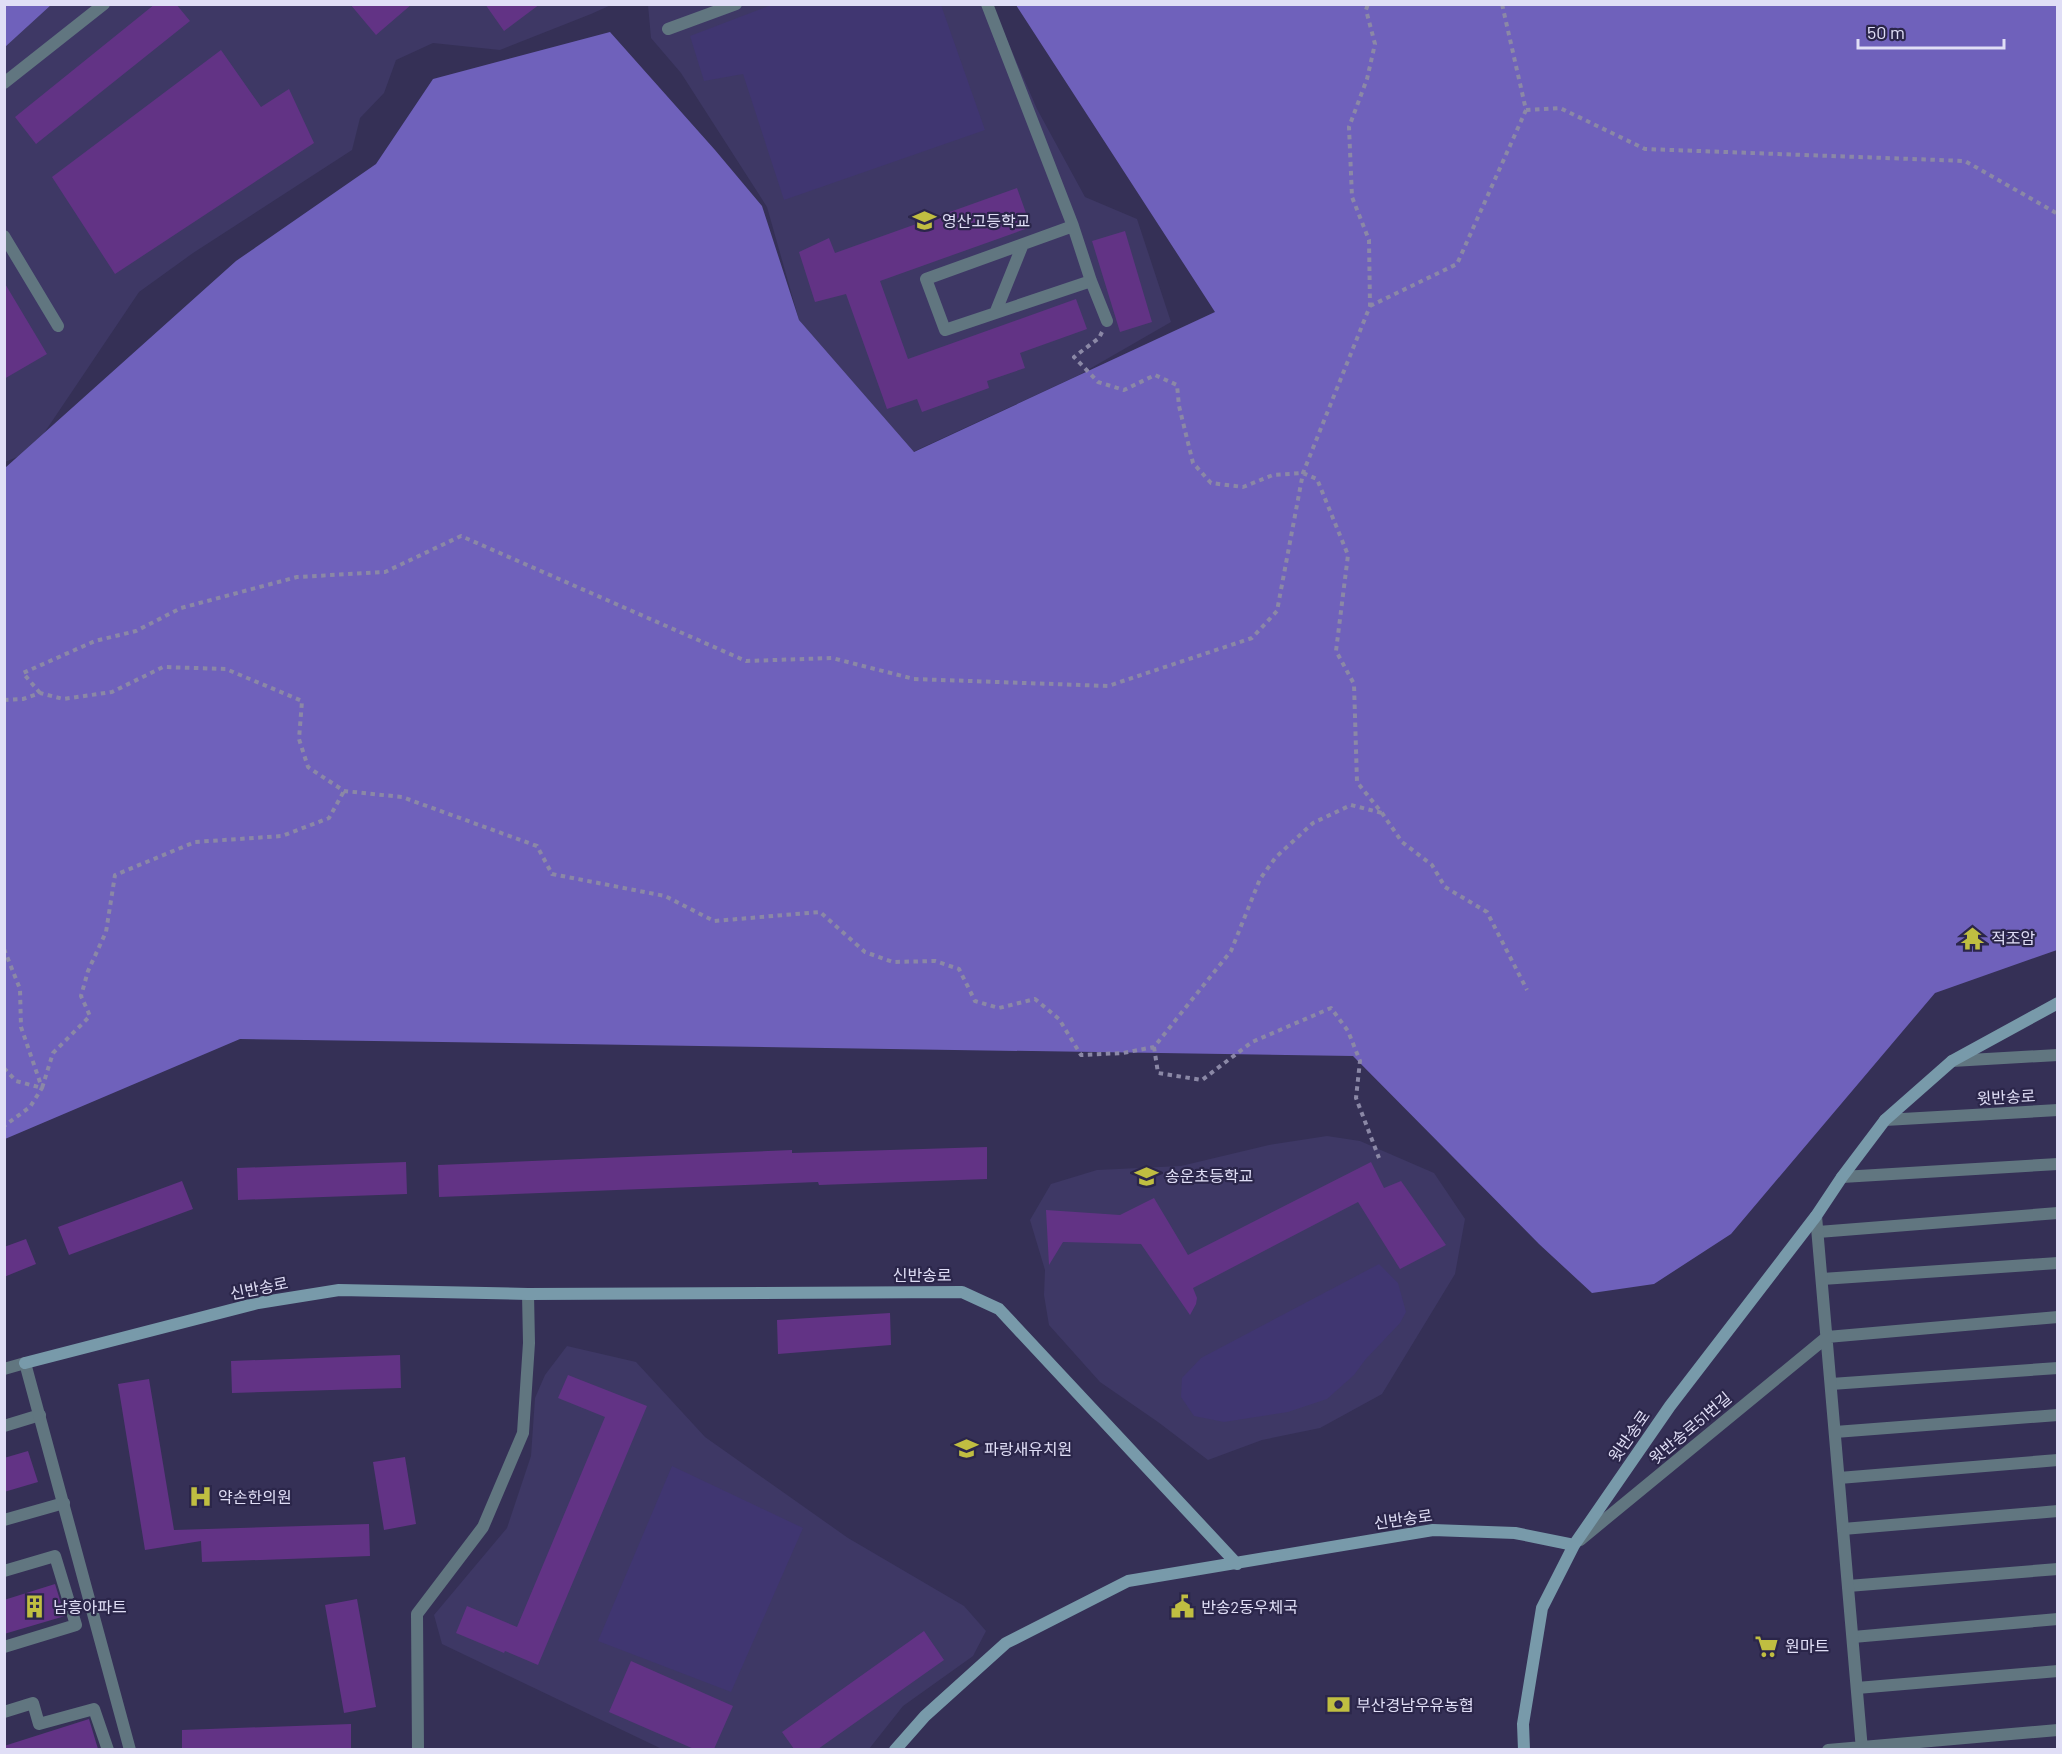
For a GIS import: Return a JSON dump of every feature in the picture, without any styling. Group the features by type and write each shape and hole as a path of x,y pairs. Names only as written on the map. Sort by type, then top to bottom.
{"main road":[{"name":"윗반송로","path":"1524,1749 1523,1724 1542,1608 1574,1545 1670,1406 1816,1216 1885,1120 1952,1061 2058,1003"},
{"name":"신반송로","path":"25,1363 258,1303 339,1290 528,1294 962,1292 999,1309 1237,1564"},
{"name":"신반송로","path":"895,1749 925,1716 1006,1643 1128,1581 1433,1530 1515,1533 1574,1545"}],"street":[{"path":"4,83 104,4"},
{"path":"668,29 736,4"},
{"path":"987,4 1073,226 1107,321"},
{"path":"1073,226 926,279 945,330 1091,281"},
{"path":"4,236 58,326"},
{"path":"996,311 1023,244"},
{"path":"1952,1061 2058,1055"},
{"name":"윗반송로","path":"1885,1120 2058,1110"},
{"path":"1842,1177 2058,1164"},
{"path":"1818,1232 2058,1213"},
{"path":"1816,1216 1862,1748"},
{"path":"1822,1279 2058,1263"},
{"path":"418,1749 417,1614 483,1527 523,1433 529,1343 528,1294"},
{"path":"1827,1337 2058,1317"},
{"name":"윗반송로51번길","path":"1574,1545 1827,1337"},
{"path":"25,1363 130,1749"},
{"name":"신반송로","path":"4,1369 25,1363"},
{"path":"1831,1384 2058,1368"},
{"path":"4,1426 40,1414"},
{"path":"1835,1432 2058,1416"},
{"path":"1839,1478 2058,1460"},
{"path":"4,1520 64,1503"},
{"path":"1843,1529 2058,1511"},
{"path":"4,1571 55,1556 76,1625 4,1647"},
{"path":"1848,1586 2058,1569"},
{"path":"1853,1637 2058,1619"},
{"path":"1857,1688 2058,1671"},
{"path":"4,1712 33,1703 39,1724 94,1709 108,1749"},
{"path":"1828,1749 1862,1748 2058,1730"}],"path":[{"path":"40,693 23,673 95,641 136,631 181,608 297,577 385,572 461,536 747,662 832,658 914,679 1108,686 1252,638 1277,611 1303,473 1370,306 1369,240 1352,197 1349,127 1367,79 1375,44 1366,10 1368,4"},
{"path":"1370,306 1457,264 1526,110 1502,4"},
{"path":"1526,110 1560,108 1645,149 1965,161 2058,214"},
{"path":"1107,321 1099,338 1074,357 1098,382 1124,390 1155,375 1177,385 1179,406 1192,463 1211,483 1243,487 1273,475 1303,473 1317,479 1348,555 1336,651 1354,684 1357,782 1402,842 1432,865 1445,887 1487,912 1527,990"},
{"path":"4,700 23,699 40,693 63,699 112,692 164,667 226,669 302,701 299,740 308,767 344,791 402,797 414,801 537,846 552,874 665,896 714,921 820,912 865,952 893,962 935,961 959,969 975,1001 999,1008 1035,999 1059,1019 1081,1055 1123,1053 1154,1047 1231,951 1260,879 1276,857 1313,822 1351,805 1382,813"},
{"path":"4,1126 30,1107 42,1088 53,1053 90,1016 81,996 88,971 106,932 115,875 195,842 282,836 329,818 344,791"},
{"path":"4,949 20,988 21,1027 42,1088"},
{"path":"1154,1047 1158,1073 1202,1080 1252,1042 1330,1008 1348,1031 1360,1061 1356,1098 1379,1158"},
{"path":"4,1068 16,1081 42,1088"}],"shaded area":[{"path":"5,4 51,4 51,5 5,47"},
{"path":"774,4 941,5 985,130 784,200 743,74 704,81 690,36"},
{"path":"51,5 611,5 500,50 433,43 396,60 384,93 360,118 352,150 193,253 139,292 32,451 5,462 4,47"},
{"path":"648,5 992,5 1037,109 1085,197 1137,219 1171,322 1079,375 904,456 799,320 767,207 681,73 651,38"},
{"path":"1016,5 2057,5 2057,950 1935,993 1731,1234 1654,1284 1592,1293 1539,1244 1353,1056 240,1039 5,1139 5,468 236,261 376,164 433,79 610,32 762,206 799,320 914,452 1215,312"},
{"path":"1327,1136 1360,1141 1434,1173 1465,1219 1455,1274 1382,1394 1320,1428 1262,1440 1208,1460 1100,1382 1049,1325 1044,1295 1045,1270 1030,1220 1051,1184 1097,1170 1181,1166 1269,1145"},
{"path":"1379,1264 1398,1283 1406,1312 1400,1323 1354,1375 1327,1399 1288,1412 1224,1422 1194,1416 1181,1397 1182,1378 1201,1358"},
{"path":"567,1346 636,1362 705,1437 848,1538 964,1606 986,1631 973,1656 903,1706 869,1749 664,1750 442,1644 434,1615 507,1528 531,1456 535,1398 545,1375"},
{"path":"672,1466 803,1528 731,1692 598,1641"}],"building":[{"path":"155,4 176,4 190,21 36,144 15,117"},
{"path":"350,4 412,4 376,35"},
{"path":"485,4 540,4 504,31"},
{"path":"221,50 261,107 289,89 314,143 115,274 52,177"},
{"name":"영산고등학교","path":"1017,188 1031,227 880,281 908,359 1076,299 1087,329 1020,353 1025,368 987,381 989,388 922,412 917,399 887,409 846,294 815,302 799,252 829,238 835,253"},
{"path":"1125,231 1152,322 1120,332 1092,241"},
{"path":"4,282 47,354 4,379"},
{"path":"987,1147 987,1179 819,1185 818,1182 439,1197 438,1165 792,1150 792,1153"},
{"path":"406,1162 407,1194 238,1200 237,1168"},
{"path":"1371,1162 1384,1188 1401,1181 1446,1245 1400,1269 1358,1202 1193,1288 1197,1298 1190,1315 1141,1244 1063,1242 1049,1265 1046,1210 1120,1215 1154,1198 1188,1255"},
{"path":"182,1181 193,1209 69,1255 58,1227"},
{"path":"26,1239 36,1264 4,1277 4,1247"},
{"path":"890,1313 891,1345 778,1354 777,1320"},
{"path":"400,1355 401,1388 232,1393 231,1361"},
{"path":"568,1375 647,1406 538,1665 456,1633 467,1606 517,1627 605,1417 558,1398"},
{"path":"149,1379 174,1530 369,1524 370,1556 202,1562 201,1541 145,1550 118,1384"},
{"path":"28,1451 38,1482 4,1492 4,1458"},
{"path":"405,1457 416,1524 384,1530 373,1462"},
{"name":"남흥아파트","path":"55,1584 65,1616 4,1634 4,1600"},
{"path":"357,1599 376,1707 344,1713 325,1605"},
{"path":"924,1631 944,1660 818,1749 794,1749 782,1732"},
{"path":"631,1661 733,1706 714,1749 694,1749 609,1712"},
{"path":"89,1719 98,1749 4,1749 4,1746"},
{"path":"351,1724 351,1749 182,1749 182,1730"}],"place":[{"name":"영산고등학교","path":"924,221"},
{"name":"적조암","path":"1973,938"},
{"name":"송운초등학교","path":"1147,1176"},
{"name":"파랑새유치원","path":"966,1449"},
{"name":"약손한의원","path":"200,1497"},
{"name":"남흥아파트","path":"35,1607"},
{"name":"반송2동우체국","path":"1183,1607"},
{"name":"원마트","path":"1767,1646"},
{"name":"부산경남우유농협","path":"1338,1705"}]}
